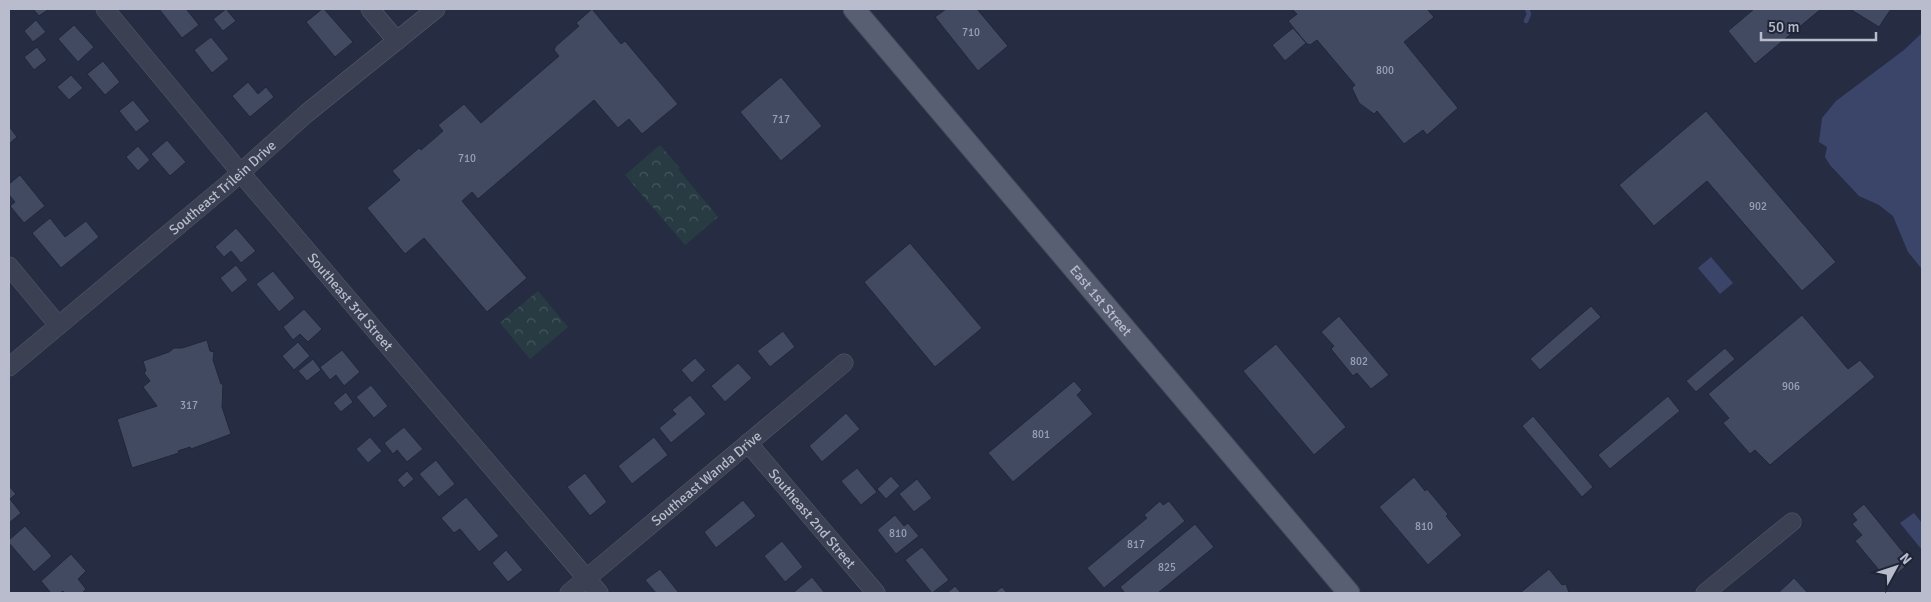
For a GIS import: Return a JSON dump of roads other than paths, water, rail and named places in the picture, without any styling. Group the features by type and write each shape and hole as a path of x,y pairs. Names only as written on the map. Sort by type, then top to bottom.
{"main road":[{"name":"East 1st Street","path":"854,9 1349,593"}],"street":[{"name":"Southeast 3rd Street","path":"105,9 240,172 599,593"},
{"path":"370,9 397,41"},
{"name":"Southeast Trilein Drive","path":"9,367 308,113 436,9"},
{"path":"9,266 58,325"},
{"name":"Southeast Wanda Drive","path":"569,593 844,363"},
{"name":"Southeast 2nd Street","path":"748,443 876,593"},
{"path":"1705,593 1792,522"}],"water":[{"path":"1922,33 1922,269 1908,252 1893,216 1879,205 1859,196 1830,165 1825,157 1827,147 1819,142 1822,118 1836,101 1904,50"},
{"path":"1711,257 1733,283 1720,294 1698,268"},
{"path":"1914,513 1922,523 1922,550 1900,523"}],"waterway":[{"path":"1526,21 1529,14 1527,9"}]}
